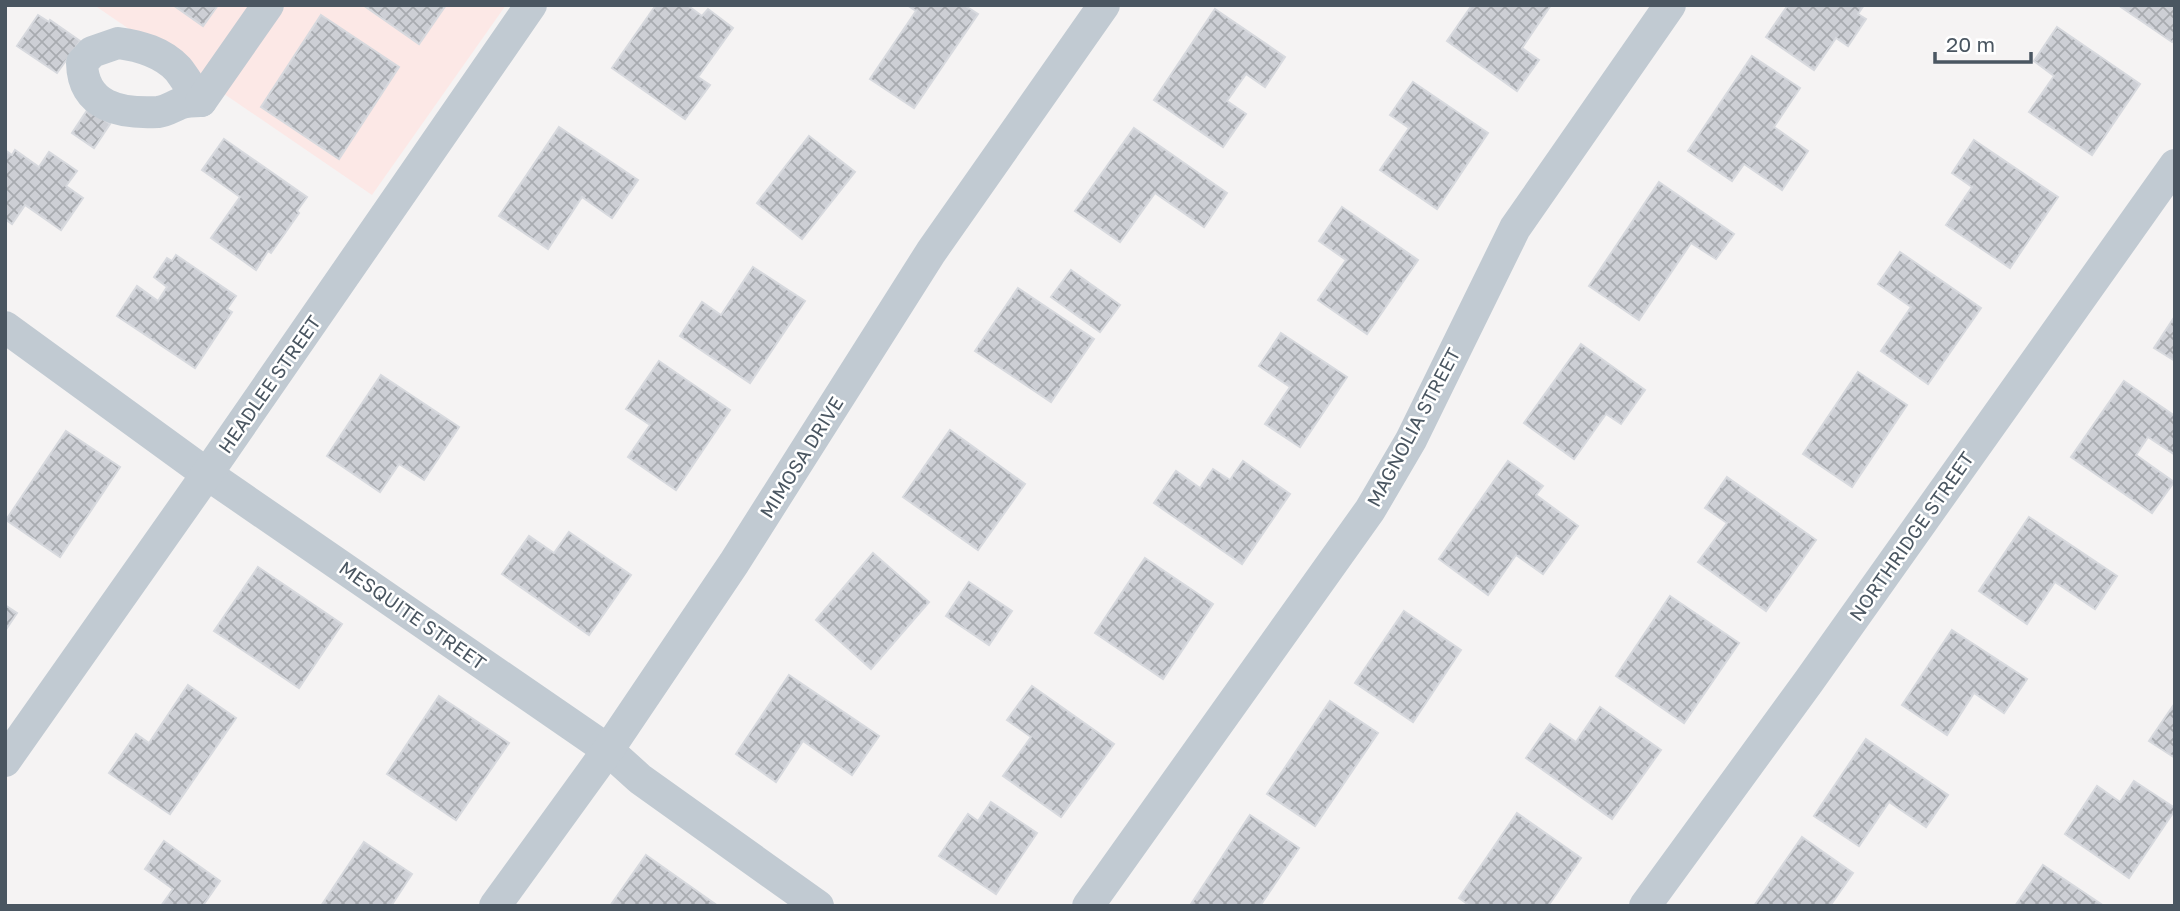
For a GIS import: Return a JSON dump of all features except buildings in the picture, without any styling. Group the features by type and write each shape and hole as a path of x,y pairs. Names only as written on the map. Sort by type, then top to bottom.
{"street":[{"path":"201,101 268,5"},
{"name":"HEADLEE STREET","path":"5,761 531,5"},
{"name":"MIMOSA DRIVE","path":"495,906 608,750 734,563 931,252 1104,5"},
{"name":"MAGNOLIA STREET","path":"1088,906 1370,510 1411,440 1515,228 1670,5"},
{"name":"NORTHRIDGE STREET","path":"1645,906 1809,681 2175,165"},
{"name":"MESQUITE STREET","path":"5,327 207,474 608,750 640,779 818,906"}],"shaded area":[{"path":"94,5 506,5 372,195"}]}
